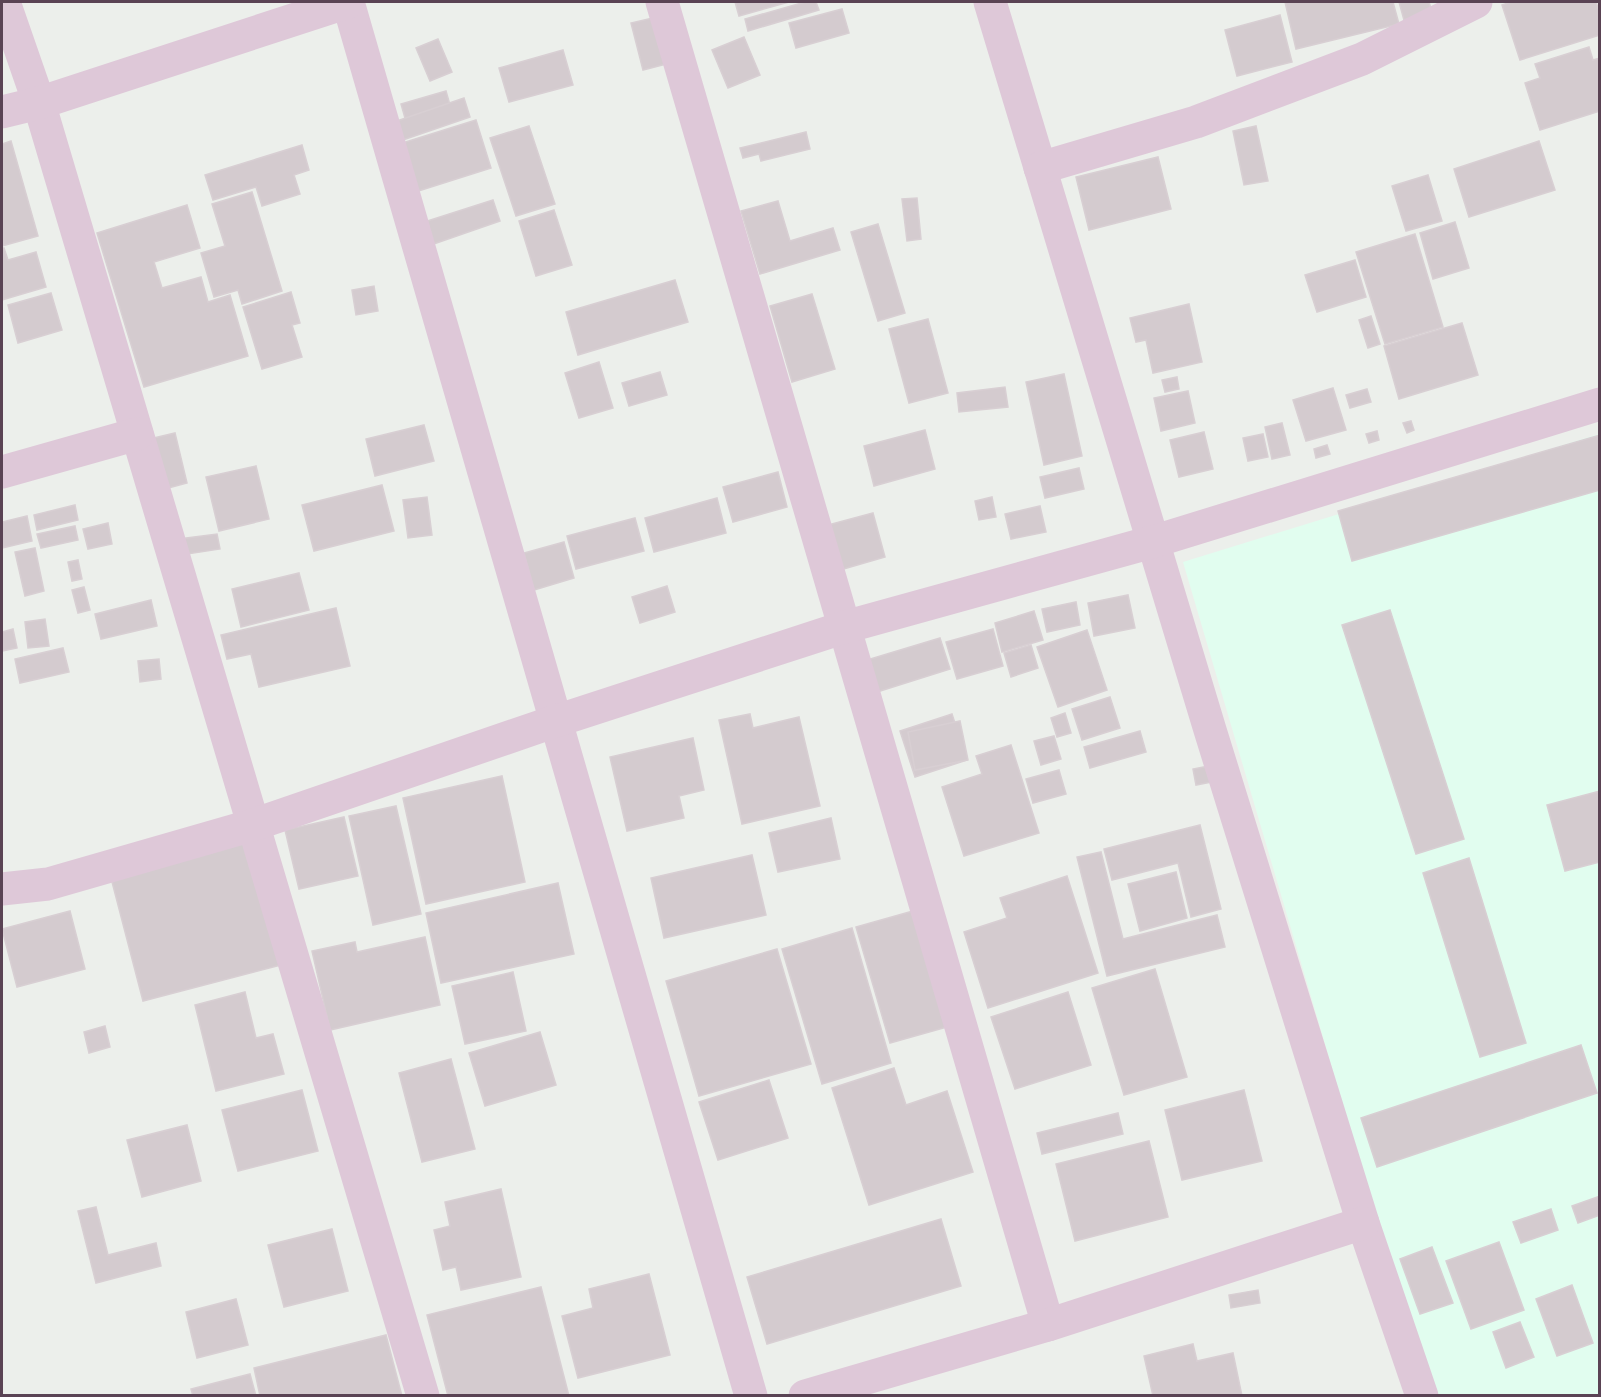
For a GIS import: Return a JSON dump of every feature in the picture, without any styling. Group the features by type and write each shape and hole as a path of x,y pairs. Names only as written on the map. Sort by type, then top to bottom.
{"street":[{"path":"4,2 39,103 423,1395"},
{"path":"2,112 39,103 348,2 751,1395"},
{"path":"662,2 1048,1325"},
{"path":"990,2 1152,542 1363,1223 1422,1395"},
{"path":"1040,168 1229,110 1362,59 1476,2"},
{"path":"2,889 48,884 253,825 556,721 845,627 1152,542 1599,404"},
{"path":"2,472 137,434"},
{"path":"805,1395 1048,1325 1363,1223"}],"shaded area":[{"path":"1599,434 1599,1395 1436,1395 1365,1180 1183,562"}],"building":[{"path":"735,2 789,2 739,16"},
{"path":"805,2 816,2 819,10 748,31 745,19"},
{"path":"1285,2 1393,2 1399,24 1296,49"},
{"path":"1399,2 1429,2 1432,12 1404,20"},
{"path":"1511,2 1596,2 1600,13 1600,35 1520,60 1502,5"},
{"path":"842,9 849,33 796,48 789,23"},
{"path":"666,15 678,61 643,70 631,23"},
{"path":"1280,15 1292,62 1237,76 1225,30"},
{"path":"744,37 760,75 728,88 712,50"},
{"path":"438,39 452,72 430,81 416,48"},
{"path":"1589,47 1593,60 1600,58 1600,111 1540,130 1525,83 1540,78 1535,64"},
{"path":"563,50 573,85 509,102 499,68"},
{"path":"446,91 454,119 409,132 401,104"},
{"path":"464,98 470,117 397,142 391,123"},
{"path":"476,120 491,168 412,193 396,145"},
{"path":"529,126 555,204 516,216 490,138"},
{"path":"1256,126 1268,181 1244,185 1233,131"},
{"path":"806,132 810,149 761,161 759,154 743,158 740,148"},
{"path":"11,141 38,236 2,246 2,144"},
{"path":"1539,141 1555,190 1469,217 1454,169"},
{"path":"302,145 309,170 294,175 300,194 262,206 256,187 213,200 205,175"},
{"path":"1158,157 1171,209 1089,230 1076,177"},
{"path":"1428,175 1442,221 1406,231 1392,186"},
{"path":"252,192 282,291 242,304 238,290 214,297 201,253 225,246 212,204"},
{"path":"917,198 921,239 907,241 902,199"},
{"path":"493,200 500,221 425,247 418,224"},
{"path":"778,201 790,241 833,228 840,250 760,274 741,211"},
{"path":"187,205 200,248 154,262 162,288 201,277 208,302 230,295 248,356 144,387 97,233"},
{"path":"554,210 572,265 536,276 519,221"},
{"path":"1455,222 1469,268 1433,279 1420,233"},
{"path":"878,224 905,313 878,321 851,232"},
{"path":"1415,234 1443,327 1385,344 1356,252"},
{"path":"2,248 8,260 36,252 46,287 2,300"},
{"path":"1355,260 1366,297 1317,312 1305,275"},
{"path":"675,280 688,322 578,355 566,312"},
{"path":"374,286 378,311 356,315 352,290"},
{"path":"291,292 300,323 292,325 302,357 262,369 243,307"},
{"path":"51,293 62,330 18,343 8,305"},
{"path":"812,294 835,369 792,382 770,306"},
{"path":"1189,304 1202,362 1153,373 1146,340 1136,342 1130,318"},
{"path":"1371,316 1380,344 1368,348 1359,320"},
{"path":"928,319 948,393 909,403 889,329"},
{"path":"1462,323 1478,375 1399,399 1384,346"},
{"path":"599,362 613,408 579,418 565,373"},
{"path":"660,372 667,395 629,406 622,383"},
{"path":"1064,374 1082,456 1044,465 1026,382"},
{"path":"1177,377 1179,389 1165,392 1162,380"},
{"path":"1005,387 1008,407 959,412 957,393"},
{"path":"1333,388 1346,430 1306,441 1293,400"},
{"path":"1367,389 1371,402 1350,408 1346,395"},
{"path":"1188,391 1195,423 1161,431 1154,398"},
{"path":"1411,421 1414,430 1407,433 1403,423"},
{"path":"1282,423 1290,455 1272,459 1265,427"},
{"path":"424,425 434,461 375,476 366,439"},
{"path":"925,430 935,469 874,486 864,446"},
{"path":"1377,431 1379,440 1369,443 1366,434"},
{"path":"1204,432 1213,469 1179,477 1170,440"},
{"path":"175,433 187,483 157,491 145,440"},
{"path":"1263,434 1268,457 1248,461 1243,438"},
{"path":"1600,435 1600,490 1352,561 1338,511"},
{"path":"1327,445 1330,454 1316,458 1314,449"},
{"path":"256,466 269,519 219,531 206,477"},
{"path":"1079,468 1084,489 1045,498 1040,477"},
{"path":"778,472 787,507 733,522 723,487"},
{"path":"382,485 394,531 314,551 302,505"},
{"path":"427,497 432,535 408,538 403,500"},
{"path":"992,497 996,517 979,520 975,501"},
{"path":"717,498 726,533 654,552 645,518"},
{"path":"75,505 78,520 37,530 34,515"},
{"path":"1040,506 1046,532 1011,539 1005,514"},
{"path":"873,513 885,557 840,570 828,525"},
{"path":"27,516 32,541 2,548 2,522"},
{"path":"635,518 644,551 576,569 567,536"},
{"path":"108,523 112,544 88,549 83,529"},
{"path":"75,526 78,540 41,548 37,534"},
{"path":"217,534 220,549 181,555 179,539"},
{"path":"564,542 574,578 534,590 524,553"},
{"path":"35,548 44,591 25,596 15,552"},
{"path":"78,560 82,579 72,581 68,562"},
{"path":"299,573 309,610 241,627 232,589"},
{"path":"667,586 675,612 640,623 632,597"},
{"path":"84,587 90,610 78,613 72,590"},
{"path":"1128,595 1135,628 1094,636 1088,603"},
{"path":"151,600 157,626 101,639 95,614"},
{"path":"1076,602 1080,625 1047,632 1042,609"},
{"path":"336,608 350,666 259,687 251,654 227,659 221,635"},
{"path":"1390,610 1464,839 1416,854 1342,625"},
{"path":"1034,611 1043,640 1002,652 995,623"},
{"path":"45,619 49,646 28,648 25,622"},
{"path":"13,629 17,648 2,651 2,632"},
{"path":"993,629 1003,666 957,679 946,642"},
{"path":"1087,630 1107,690 1058,707 1037,647"},
{"path":"940,638 950,669 877,692 867,660"},
{"path":"1031,645 1038,668 1011,677 1004,653"},
{"path":"63,648 69,672 20,683 15,659"},
{"path":"159,659 161,679 140,682 138,661"},
{"path":"1110,697 1120,728 1082,740 1072,709"},
{"path":"1065,713 1071,733 1057,737 1051,718"},
{"path":"750,714 753,728 799,717 820,806 742,824 719,720"},
{"path":"952,714 967,760 915,777 900,731"},
{"path":"960,721 968,760 915,770 908,732"},
{"path":"1140,731 1146,752 1090,768 1084,747"},
{"path":"1054,736 1061,759 1041,765 1034,741"},
{"path":"693,738 704,790 679,796 684,818 627,831 610,757"},
{"path":"1011,745 1039,833 964,856 942,787 982,774 976,756"},
{"path":"1209,766 1212,782 1196,785 1193,769"},
{"path":"1059,770 1066,794 1033,803 1026,779"},
{"path":"502,776 525,882 426,904 403,798"},
{"path":"1600,791 1600,862 1565,871 1547,805"},
{"path":"396,806 421,914 373,925 349,816"},
{"path":"344,817 358,876 299,889 285,830"},
{"path":"831,818 840,859 778,872 769,833"},
{"path":"1200,825 1221,909 1191,917 1178,863 1112,880 1104,849"},
{"path":"248,842 281,965 143,1001 111,878"},
{"path":"1101,852 1123,939 1217,915 1225,947 1107,976 1077,857"},
{"path":"752,855 766,915 664,938 651,878"},
{"path":"1469,858 1526,1043 1480,1057 1423,873"},
{"path":"1176,872 1187,918 1140,931 1128,884"},
{"path":"1067,876 1098,973 988,1008 964,932 1007,918 1000,898"},
{"path":"558,883 574,954 441,983 426,913"},
{"path":"70,911 85,969 17,987 2,929"},
{"path":"913,911 947,1027 890,1043 856,927"},
{"path":"852,928 891,1063 822,1084 782,949"},
{"path":"425,937 440,1005 330,1030 312,951 355,942 357,952"},
{"path":"777,949 811,1064 699,1096 666,981"},
{"path":"1155,969 1187,1077 1124,1095 1092,988"},
{"path":"513,972 526,1031 465,1044 452,986"},
{"path":"245,992 256,1038 273,1034 284,1074 216,1091 195,1005"},
{"path":"1068,992 1091,1065 1015,1089 991,1017"},
{"path":"105,1026 110,1047 89,1053 84,1032"},
{"path":"540,1032 556,1085 485,1106 469,1053"},
{"path":"1581,1045 1597,1093 1377,1167 1361,1118"},
{"path":"451,1059 475,1149 422,1162 399,1073"},
{"path":"894,1068 906,1105 947,1091 973,1172 869,1205 832,1088"},
{"path":"769,1080 788,1138 718,1160 699,1102"},
{"path":"302,1090 318,1151 238,1171 222,1110"},
{"path":"1244,1090 1262,1161 1182,1180 1165,1110"},
{"path":"1118,1113 1123,1134 1042,1154 1037,1133"},
{"path":"187,1125 201,1181 142,1197 127,1140"},
{"path":"1149,1141 1168,1217 1075,1241 1056,1164"},
{"path":"501,1189 521,1277 461,1290 456,1267 443,1270 434,1230 450,1226 445,1202"},
{"path":"1600,1196 1600,1215 1578,1223 1572,1206"},
{"path":"96,1207 108,1255 156,1243 161,1266 96,1283 78,1211"},
{"path":"1551,1209 1558,1230 1521,1243 1513,1222"},
{"path":"941,1219 961,1286 767,1344 747,1277"},
{"path":"332,1229 348,1291 284,1307 268,1245"},
{"path":"1499,1242 1524,1310 1471,1329 1446,1261"},
{"path":"1432,1247 1453,1303 1420,1314 1400,1259"},
{"path":"649,1274 670,1355 578,1378 562,1316 593,1308 589,1289"},
{"path":"1572,1285 1593,1343 1557,1356 1536,1299"},
{"path":"541,1287 569,1396 448,1396 427,1315"},
{"path":"1258,1290 1260,1303 1231,1308 1229,1295"},
{"path":"236,1299 248,1345 197,1358 186,1312"},
{"path":"1520,1322 1534,1357 1506,1368 1493,1332"},
{"path":"386,1335 402,1396 260,1396 254,1368"},
{"path":"1193,1344 1197,1361 1233,1353 1242,1396 1153,1396 1144,1356"},
{"path":"250,1374 256,1396 193,1396 191,1389"}]}
